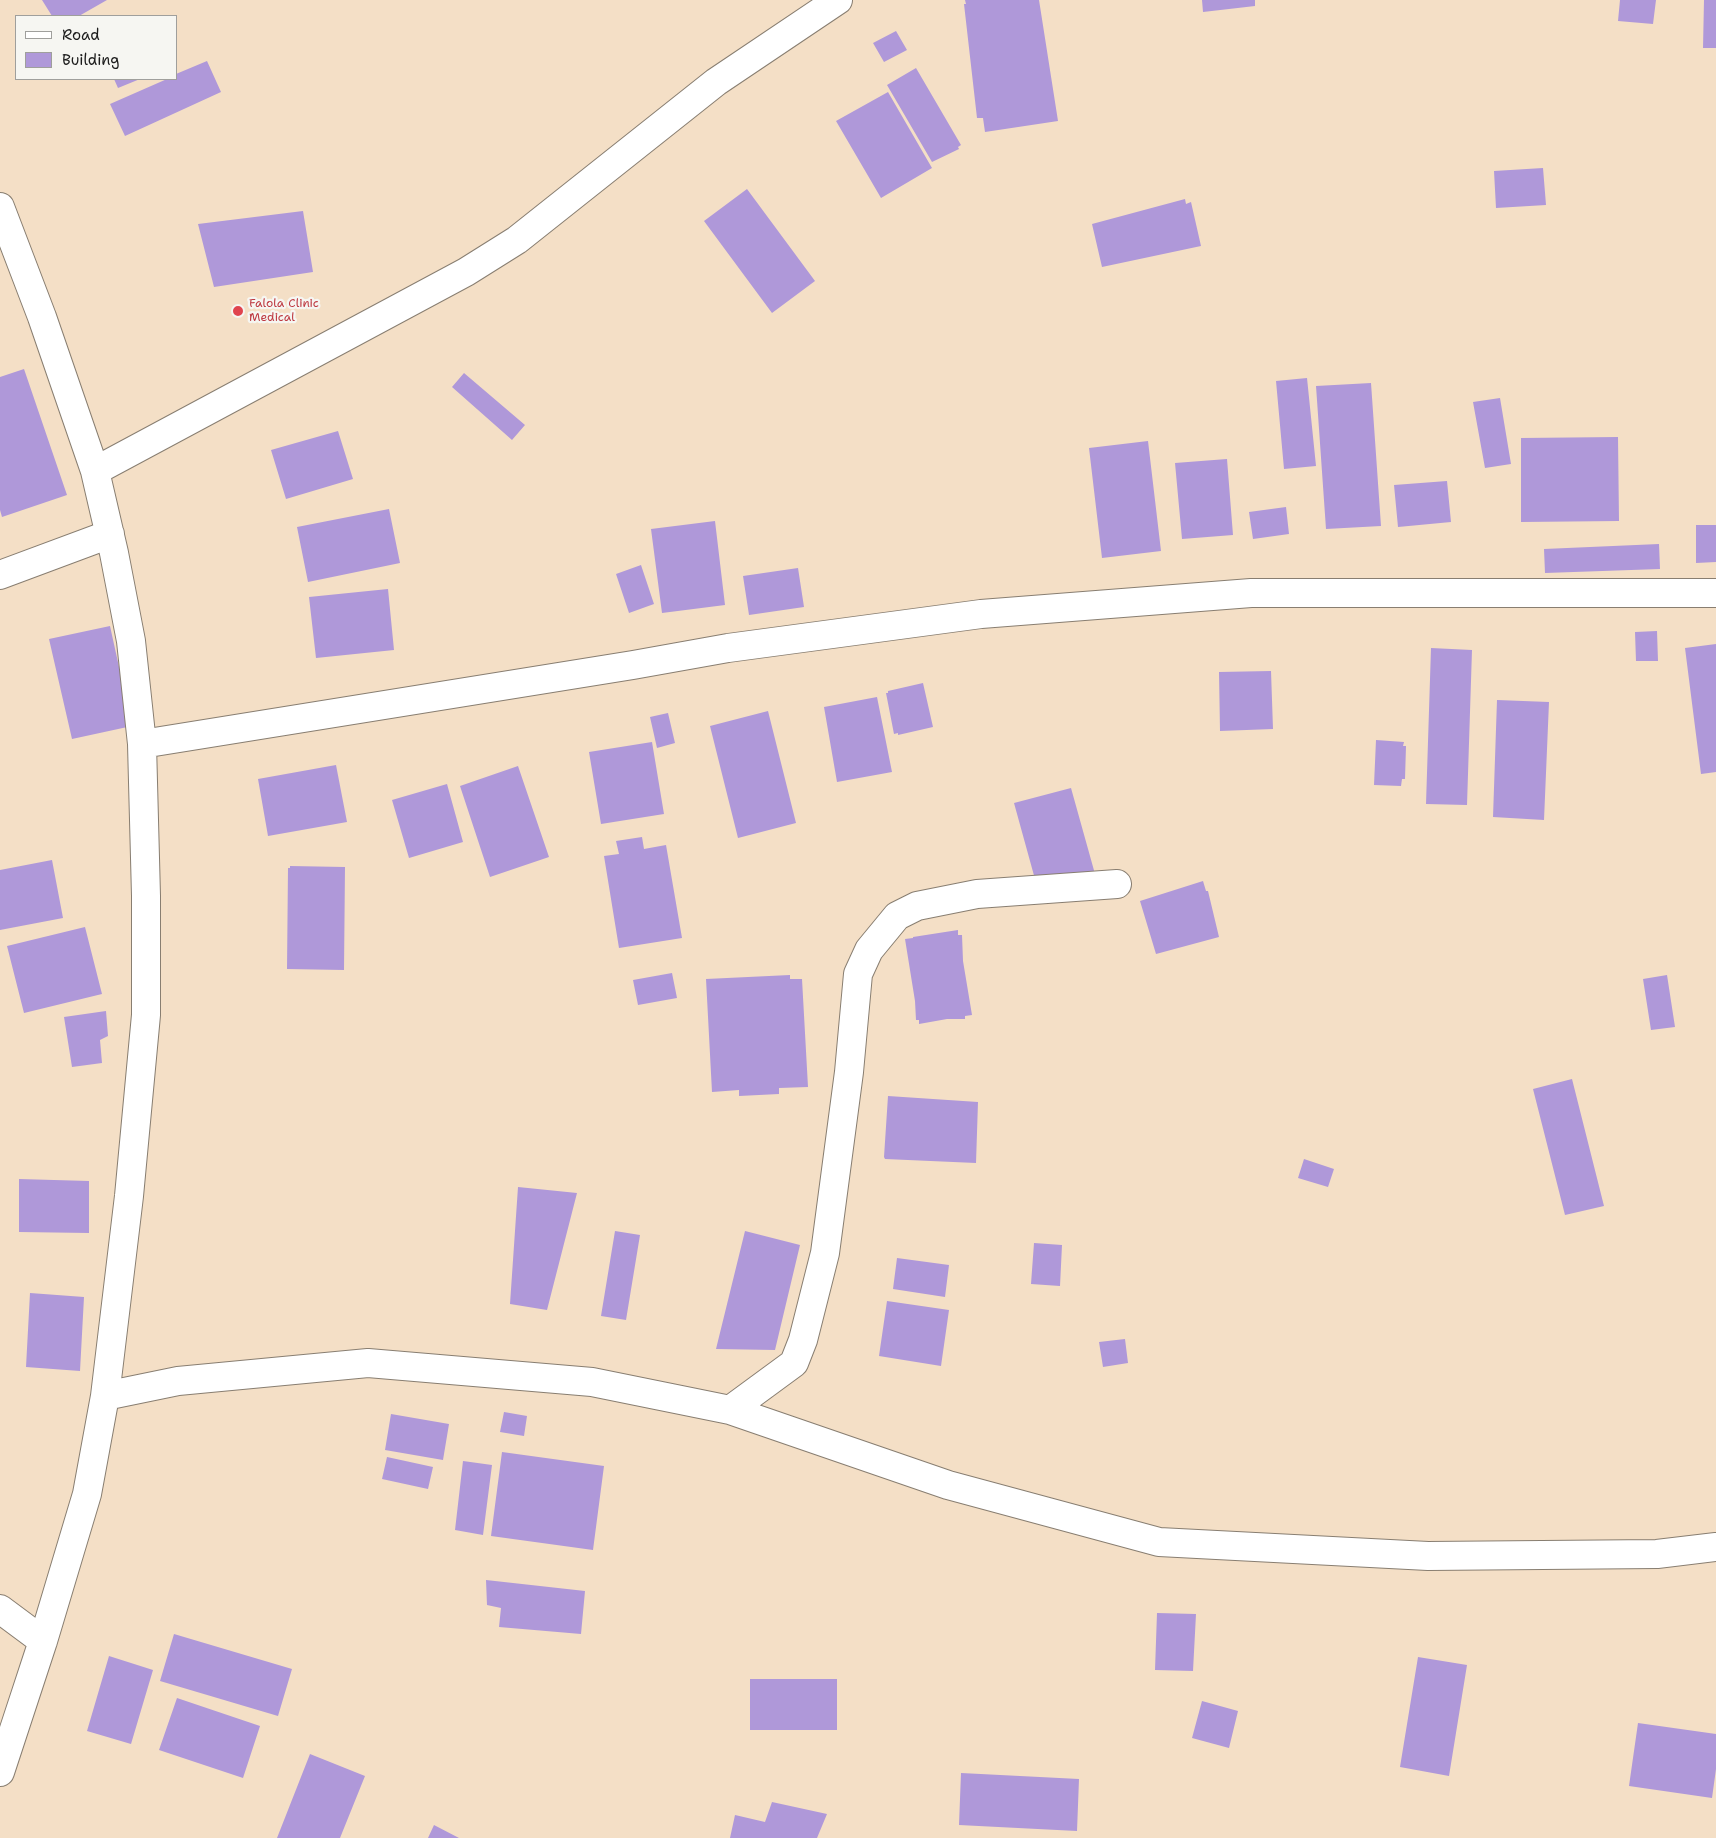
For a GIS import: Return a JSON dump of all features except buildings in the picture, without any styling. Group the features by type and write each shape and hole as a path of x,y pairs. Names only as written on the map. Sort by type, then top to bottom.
{"street":[{"path":"95,471 466,272 517,240 716,82 838,0"},
{"path":"0,207 42,317 95,471 110,534 131,641 142,744 146,896 146,1015 128,1206 105,1396 87,1494 43,1641 0,1772"},
{"path":"0,575 110,534"},
{"path":"142,744 728,648 981,614 1251,593 1716,593"},
{"path":"730,1410 794,1363 803,1340 825,1253 849,1072 858,974 869,950 897,916 917,906 976,894 1117,884"},
{"path":"105,1396 178,1381 368,1362 592,1382 730,1410 948,1485 1159,1542 1428,1556 1657,1554 1716,1547"},
{"path":"0,1609 43,1641"}],"place":[{"name":"Falola Clinic Medical","path":"238,311"}]}
